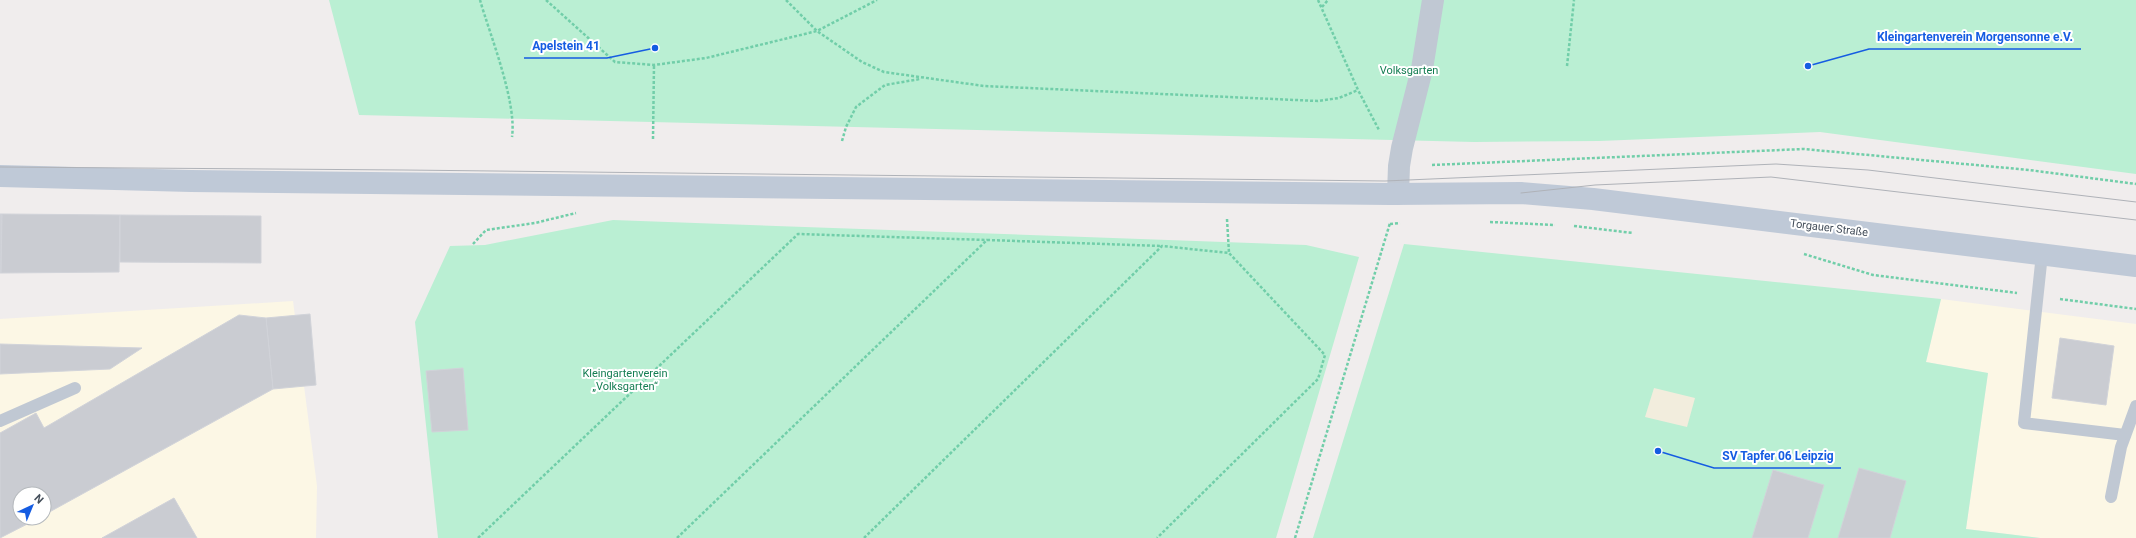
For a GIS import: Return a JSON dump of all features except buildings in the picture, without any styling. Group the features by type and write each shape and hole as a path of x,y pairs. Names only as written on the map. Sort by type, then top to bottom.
{"main road":[{"name":"Torgauer Straße","path":"0,176 190,181 1398,194 1521,193 1593,199 2136,266"}],"street":[{"path":"1398,194 1399,166 1422,69 1433,0"}],"lane":[{"path":"2042,254 2024,423 2125,435"},
{"path":"0,421 75,388"},
{"path":"2111,497 2120,447 2136,406"}],"path":[{"path":"480,0 507,89 514,124 512,136"},
{"path":"546,0 614,62 654,65 706,58 817,31 877,0"},
{"path":"786,0 817,31 862,62 884,72 922,79 984,86 1318,100 1339,98 1358,90"},
{"path":"1318,0 1358,90 1399,166"},
{"path":"1322,8 1328,0"},
{"path":"1567,66 1574,0"},
{"path":"652,139 654,65"},
{"path":"842,141 846,127 856,107 885,85 922,79"},
{"path":"1446,164 1804,149 2029,170 2136,184"},
{"path":"1295,538 1398,194"},
{"path":"473,244 486,230 535,223 575,214 579,209"},
{"path":"1157,538 1318,379 1325,355 1229,252 1228,219"},
{"path":"1390,224 1406,222"},
{"path":"1485,222 1563,225"},
{"path":"1571,226 1634,233"},
{"path":"478,538 798,234 1162,246 1229,252"},
{"path":"677,538 987,240"},
{"path":"864,538 1162,246"},
{"path":"1799,252 1873,275 2136,309"}],"shaded area":[{"path":"1941,299 2136,324 2136,538 2040,538 1966,529 1988,373 1926,362"},
{"path":"293,301 317,486 316,538 0,538 0,319"}],"green space":[{"name":"Volksgarten","path":"329,0 2136,0 2136,174 1820,132 1599,141 1474,142 359,115"},
{"name":"Kleingartenverein „Volksgarten“","path":"613,220 1306,245 1359,257 1276,538 438,538 415,322 450,246 485,245"},
{"path":"1404,244 1941,299 1926,362 1988,373 1966,529 2040,538 1313,538"}],"sand":[{"path":"1654,388 1695,398 1687,427 1645,417"}],"tram line":[{"path":"0,167 1385,181 1776,164 1868,170 2136,202"},
{"path":"1521,193 1595,185 1771,177 2136,220"}],"place":[{"name":"Apelstein 41","path":"655,48"},
{"name":"Kleingartenverein Morgensonne e.V.","path":"1808,66"},
{"name":"SV Tapfer 06 Leipzig","path":"1658,451"}]}
